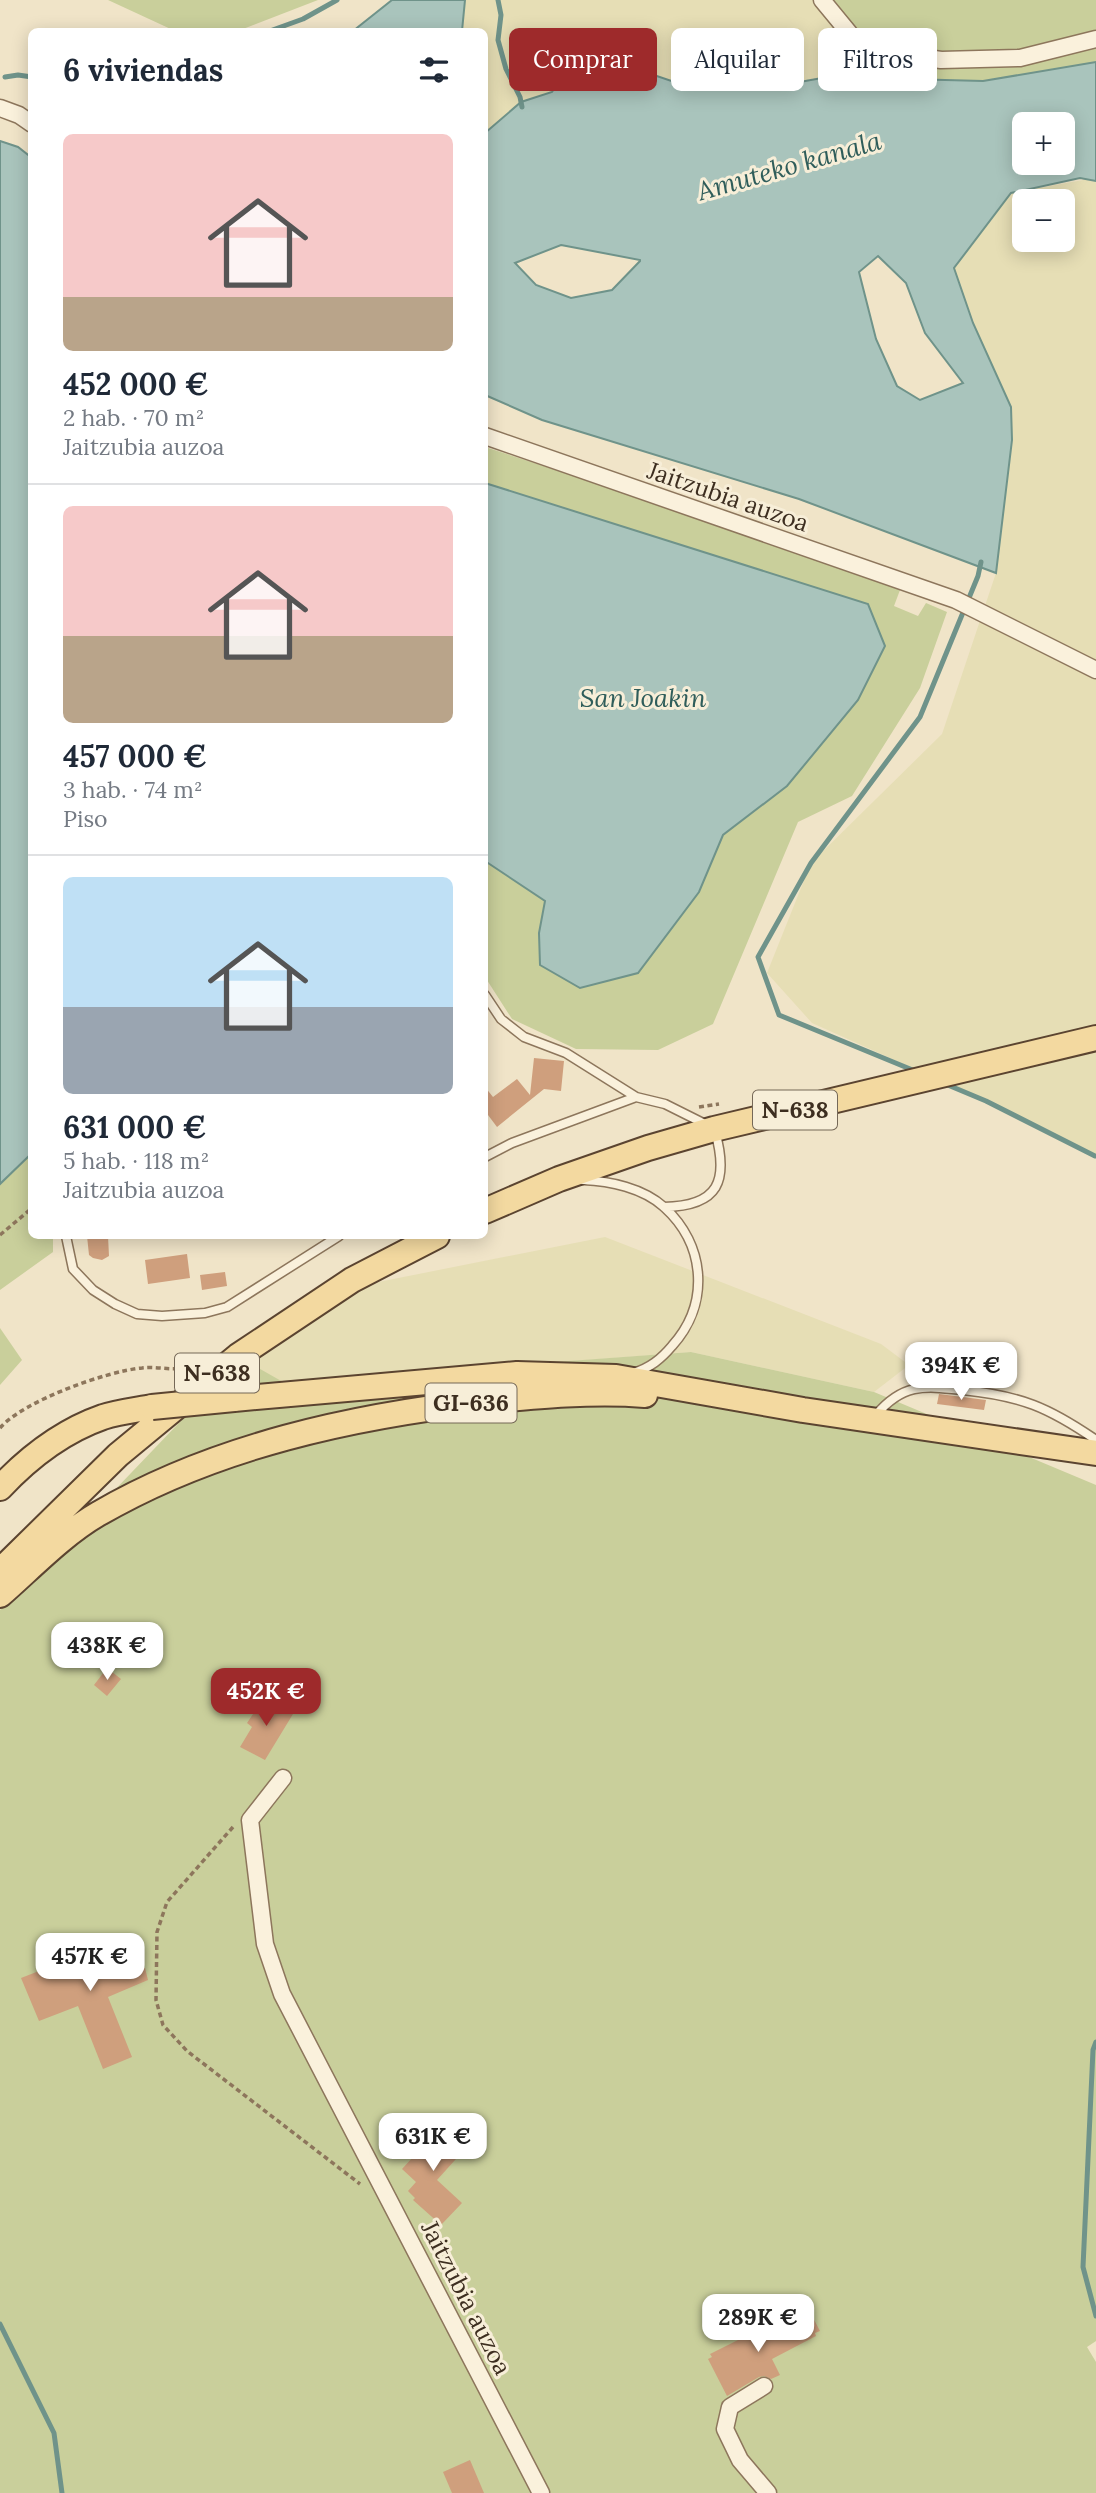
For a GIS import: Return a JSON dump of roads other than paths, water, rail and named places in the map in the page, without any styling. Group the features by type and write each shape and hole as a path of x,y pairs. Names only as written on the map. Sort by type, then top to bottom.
{"main road":[{"name":"N-638","path":"488,1210 559,1179 648,1148 714,1129 1096,1038"},
{"name":"N-638","path":"0,1577 8,1564 118,1455 238,1356 352,1280 431,1239"},
{"name":"GI-636","path":"0,1488 34,1455 68,1432 105,1416 152,1407 517,1374 616,1377 803,1410 1096,1453"},
{"name":"GI-636","path":"0,1595 53,1548 95,1516 150,1485 260,1445 363,1419 439,1406 547,1395 635,1394 803,1410"}],"street":[{"path":"822,0 855,40 873,50 941,60 1020,58 1096,39"},
{"path":"0,108 28,122"},
{"name":"Jaitzubia auzoa","path":"488,437 956,600 1096,670"},
{"name":"Jaitzubia auzoa","path":"283,1778 250,1821 265,1944 282,1994 541,2493"},
{"path":"764,2386 730,2407 725,2429 740,2460 768,2493"}],"lane":[{"path":"488,1000 501,1019 524,1037 566,1053 636,1097 665,1104 714,1129 721,1153 718,1186 707,1197 683,1206 664,1207"},
{"path":"488,1155 512,1143 636,1097"},
{"path":"559,1179 601,1181 650,1197 664,1207 691,1244 699,1274 697,1303 684,1333 660,1360 641,1370 616,1377"},
{"path":"67,1239 72,1269 93,1290 137,1314 162,1316 205,1313 227,1307 334,1239"},
{"path":"872,1420 888,1401 902,1392 926,1386 996,1393 1028,1401 1066,1419 1096,1440"}],"water":[{"path":"392,0 465,0 462,28 357,28"},
{"name":"Amuteko kanala","path":"1096,62 1096,181 1080,178 1029,189 1012,189 1012,193 954,268 973,323 1011,407 1012,440 996,573 799,499 542,420 488,396 488,130 521,102 553,91 657,91 657,76 671,81 671,91 804,91 804,81 818,79 818,91 937,91 937,80 983,81","holes":["561,245 640,260 612,290 571,298 536,285 515,263","878,256 906,283 925,333 963,383 920,400 897,386 876,339 859,272"]},
{"path":"0,141 18,147 28,155 28,1157 0,1184"},
{"name":"San Joakin","path":"488,484 868,604 885,646 858,700 787,786 723,835 699,892 638,973 580,988 540,965 539,933 545,901 488,863"}],"waterway":[{"path":"278,28 303,19 337,0"},
{"path":"498,0 501,15 498,40 506,69 522,107"},
{"path":"5,77 28,76"},
{"path":"915,1071 779,1015 758,957 811,863 920,717 978,576 981,562"},
{"path":"943,1083 986,1101 1095,1156"},
{"path":"1096,2042 1093,2050 1083,2267 1096,2316"},
{"path":"0,2324 54,2433 62,2493"}]}
